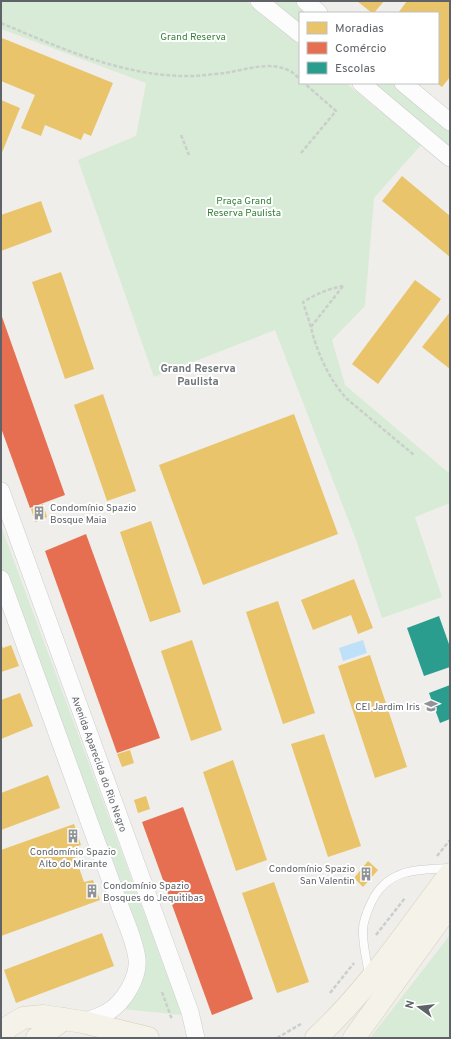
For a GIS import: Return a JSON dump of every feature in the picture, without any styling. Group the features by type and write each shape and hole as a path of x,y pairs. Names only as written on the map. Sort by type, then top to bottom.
{"main road":[{"path":"316,1038 339,1016 369,980 450,874"},
{"path":"354,1038 450,905"},
{"path":"1,1036 8,1027 23,1018 43,1016 74,1021 148,1038"},
{"path":"37,1038 74,1021"}],"street":[{"path":"259,1 299,33"},
{"path":"305,1 318,12"},
{"path":"362,84 450,158"},
{"path":"404,84 450,122"},
{"name":"Avenida Aparecida do Rio Negro","path":"1,491 190,1012 196,1038"},
{"path":"1,579 124,916 136,953 136,972 126,994 120,1002 107,1013 74,1021"}],"lane":[{"path":"369,980 362,931 365,917 373,897 392,878 404,872 450,868"}],"path":[{"path":"1,23 64,50 99,62 133,70 166,75 195,76 272,67 287,70 299,78"},
{"path":"301,153 336,111 305,84"},
{"path":"181,135 190,155"},
{"path":"311,327 344,286 329,289 303,302 317,349 340,392 414,455"}],"green space":[{"name":"Praça Grand Reserva Paulista","path":"1,1 247,1 299,44 299,84 347,84 421,145 374,198 365,306 332,340 345,385 450,474 450,503 415,517 442,597 382,618 356,540 275,330 154,377 78,160 136,136 146,83 1,29"},
{"path":"273,1 295,1 309,12 299,12 299,22"},
{"path":"370,84 395,84 450,128 450,148"},
{"path":"1,526 182,1015 122,1009 138,992 141,986 145,965 144,956 1,569"},
{"path":"450,935 450,1038 370,1038"}],"water":[{"path":"363,640 367,653 343,661 339,648"}],"building: Moradias":[{"path":"357,1 384,1 375,12 371,12"},
{"path":"407,1 450,1 450,77 442,87 438,84 439,12 399,12"},
{"path":"2,38 113,83 91,136 84,133 81,140 45,125 41,136 21,128 35,95 1,81"},
{"path":"1,100 20,108 1,155"},
{"path":"402,176 450,216 450,257 382,201"},
{"path":"41,201 52,232 1,251 1,215"},
{"path":"61,272 94,369 65,379 32,282"},
{"path":"415,280 441,299 378,384 352,364"},
{"path":"450,312 450,369 422,347"},
{"path":"103,394 136,491 107,501 74,405"},
{"path":"294,414 338,534 203,585 159,465"},
{"name":"Condomínio Spazio Bosque Maia","path":"43,504 47,517 35,522 31,509"},
{"path":"151,521 181,612 150,622 120,532"},
{"path":"354,579 373,628 358,634 351,615 313,630 301,600"},
{"path":"278,601 315,713 283,724 246,612"},
{"path":"192,640 222,730 191,741 161,651"},
{"path":"1,644 3,648 11,645 19,666 1,672"},
{"path":"370,655 407,767 375,778 338,666"},
{"path":"20,693 33,726 1,739 1,700"},
{"path":"324,734 361,846 328,857 291,744"},
{"path":"130,750 134,763 122,767 117,754"},
{"path":"233,760 267,860 236,871 203,772"},
{"path":"48,775 60,808 1,830 1,793"},
{"path":"146,796 150,809 138,813 134,800"},
{"path":"74,824 81,845 72,848 84,882 93,880 100,900 1,936 1,850"},
{"name":"Condomínio Spazio San Valentin","path":"368,861 378,870 363,887 354,878"},
{"path":"274,882 309,982 277,993 242,893"},
{"path":"102,933 114,966 16,1003 4,970"}],"building: Comércio":[{"path":"1,314 65,495 30,508 1,428"},
{"path":"86,534 160,738 117,753 45,551"},
{"path":"183,807 253,999 212,1015 142,822"}],"building: Escolas":[{"path":"439,616 450,647 450,667 424,676 407,628"},
{"path":"450,685 450,719 440,723 429,693"}],"place":[{"name":"Condomínio Spazio Bosque Maia","path":"39,513"},
{"name":"CEI Jardim Iris","path":"431,706"},
{"name":"Condomínio Spazio Alto do Mirante","path":"73,836"},
{"name":"Condomínio Spazio San Valentin","path":"366,874"},
{"name":"Condomínio Spazio Bosques do Jequitibas","path":"92,891"}],"district":[{"name":"Grand Reserva Paulista","path":"198,374"}],"park label":[{"name":"Grand Reserva","path":"193,36"}]}
